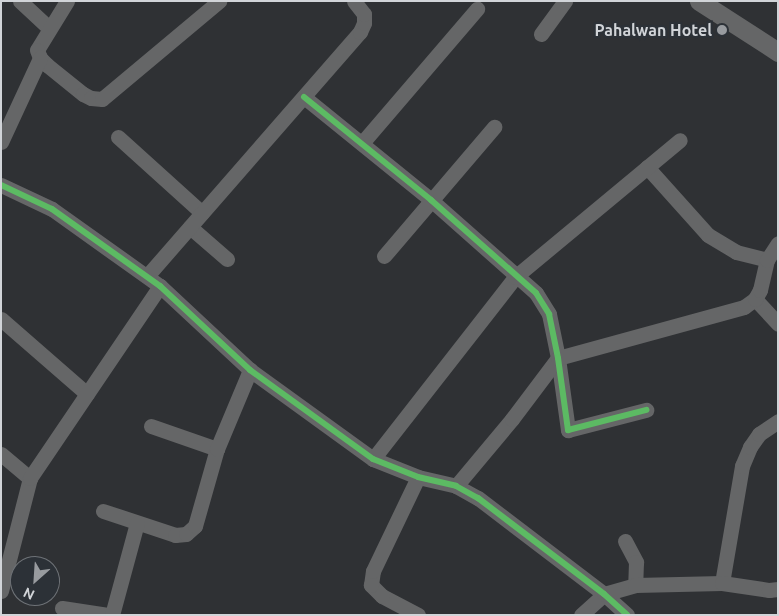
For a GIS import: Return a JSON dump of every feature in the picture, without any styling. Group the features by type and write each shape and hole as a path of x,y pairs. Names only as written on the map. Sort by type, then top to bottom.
{"street":[{"path":"20,1 49,28"},
{"path":"67,1 37,50 40,58 83,94 102,99 219,1"},
{"path":"147,276 360,32 364,23 364,14 354,1"},
{"path":"541,34 565,1"},
{"path":"699,1 778,52"},
{"path":"362,143 477,9"},
{"path":"1,142 40,58"},
{"path":"304,96 431,200 536,293 544,303 550,314 568,430 646,410"},
{"path":"384,256 494,127"},
{"path":"118,137 202,213"},
{"path":"373,459 516,277 680,140"},
{"path":"647,167 708,235 736,252 767,260"},
{"path":"1,185 52,209 147,276 250,370 373,459 418,477 456,486 478,498 604,594 627,615"},
{"path":"190,227 227,258"},
{"path":"456,486 512,419 558,358 744,307 755,299 760,290 767,260 778,242"},
{"path":"1,591 30,478 160,286"},
{"path":"755,299 778,324"},
{"path":"1,319 87,394"},
{"path":"103,511 137,524 175,535 186,534 194,526 217,449 250,370"},
{"path":"722,583 742,466 750,446 759,434 778,420"},
{"path":"151,426 217,449"},
{"path":"1,454 30,478"},
{"path":"418,477 373,571 371,585 382,596 418,615"},
{"path":"62,608 110,615 137,524"},
{"path":"625,541 636,562 634,585"},
{"path":"581,615 604,594 634,585 722,583 769,590 778,589"}],"cycle path":[{"path":"304,97 431,200 536,293 549,314 558,358 568,430 646,410"},
{"path":"1,185 52,209 160,286 250,370 373,459 418,477 456,486 478,498 604,594 627,615"}],"place":[{"name":"Pahalwan Hotel","path":"722,30"}]}
